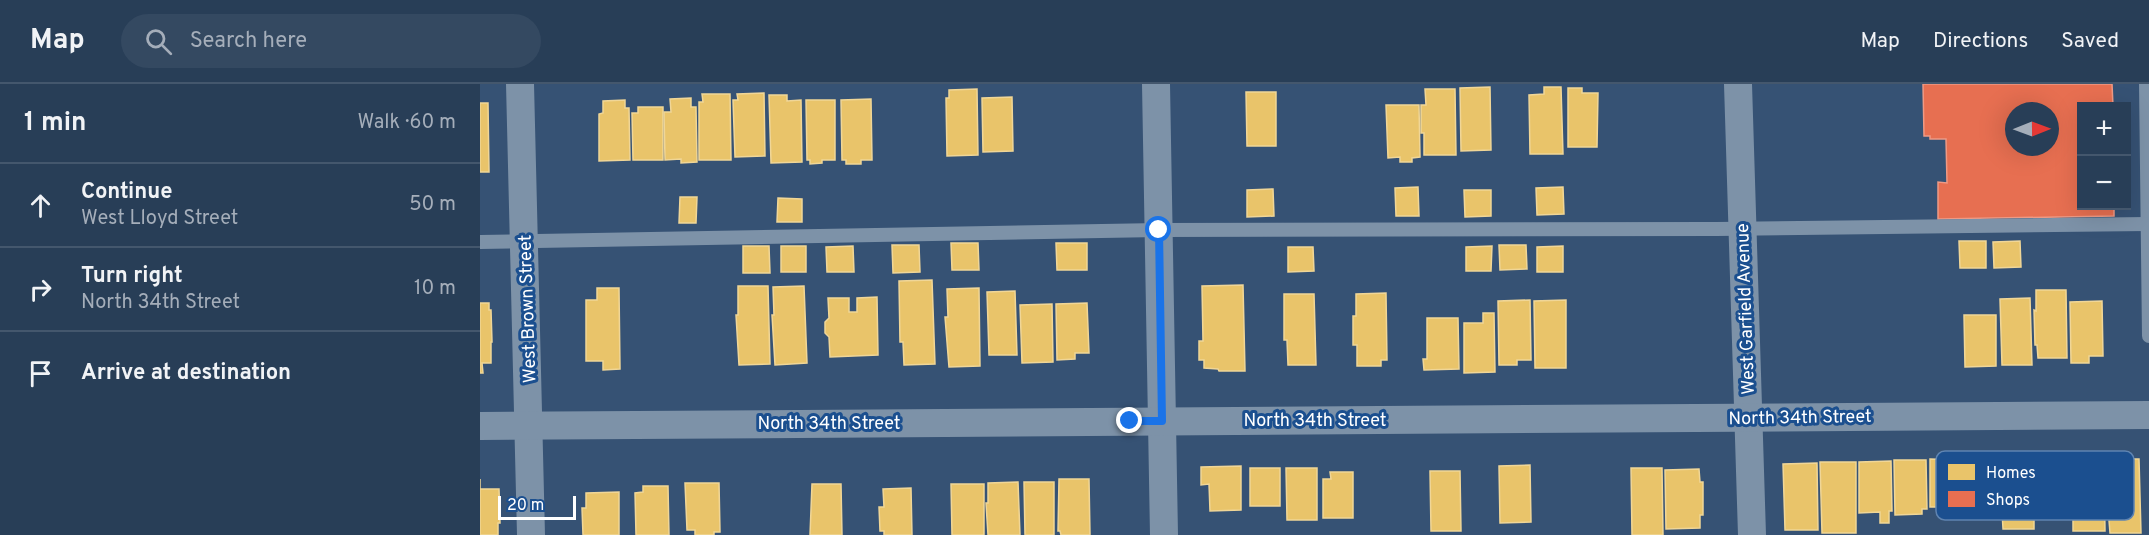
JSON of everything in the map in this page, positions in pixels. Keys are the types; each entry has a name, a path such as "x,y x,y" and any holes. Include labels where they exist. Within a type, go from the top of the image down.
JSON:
{"street":[{"name":"West Brown Street","path":"520,84 531,535"},
{"path":"1156,84 1164,535"},
{"name":"West Garfield Avenue","path":"1738,84 1752,535"},
{"name":"North 34th Street","path":"480,426 2149,415"}],"lane":[{"path":"2146,84 2149,336"},
{"path":"480,242 1159,230 1743,229 2148,225"}],"building: Homes":[{"path":"1490,87 1491,150 1461,151 1460,88"},
{"path":"1544,87 1561,87 1563,154 1530,154 1529,95 1544,94"},
{"path":"1568,88 1582,88 1582,93 1598,93 1597,147 1568,147"},
{"path":"977,89 978,155 947,156 946,98 949,98 949,90"},
{"path":"1425,89 1455,89 1456,155 1424,155 1421,105 1426,105"},
{"path":"1246,92 1276,92 1276,146 1247,146"},
{"path":"764,93 765,156 735,157 733,100 738,100 737,94"},
{"path":"702,94 730,94 731,160 699,160 699,102 703,102"},
{"path":"769,95 787,95 787,101 801,100 802,162 771,163"},
{"path":"1012,97 1013,151 983,152 982,98"},
{"path":"691,98 691,107 696,107 697,162 681,163 681,159 665,160 664,112 671,112 670,99"},
{"path":"871,99 872,160 861,160 861,164 846,164 846,160 842,160 841,100"},
{"path":"625,100 625,108 629,108 630,160 599,161 599,114 603,113 603,101"},
{"path":"806,100 835,100 835,160 822,160 822,163 810,164 810,160 807,160"},
{"path":"480,103 488,103 489,172 480,172"},
{"path":"1386,105 1419,105 1420,157 1412,158 1412,162 1400,162 1400,157 1388,158"},
{"path":"638,107 663,107 663,160 633,160 632,113 638,113"},
{"path":"1418,187 1419,216 1396,216 1395,188"},
{"path":"1563,187 1564,214 1537,215 1536,188"},
{"path":"1273,189 1274,216 1247,217 1247,190"},
{"path":"1464,190 1491,190 1491,216 1465,217"},
{"path":"680,197 697,197 696,223 679,223"},
{"path":"778,198 802,199 802,222 777,222"},
{"path":"1959,241 1986,241 1986,268 1960,268"},
{"path":"2020,241 2021,267 1994,268 1993,242"},
{"path":"951,243 978,243 979,270 952,270"},
{"path":"1056,243 1087,243 1087,270 1057,270"},
{"path":"892,245 919,245 920,272 893,273"},
{"path":"1499,245 1526,245 1527,269 1500,270"},
{"path":"743,246 769,246 770,273 743,273"},
{"path":"781,246 806,246 806,272 781,272"},
{"path":"853,246 854,272 827,272 826,247"},
{"path":"1492,246 1491,271 1466,271 1466,247"},
{"path":"1563,246 1563,272 1537,272 1537,247"},
{"path":"1288,247 1313,247 1314,271 1288,272"},
{"path":"932,280 935,364 904,365 903,342 900,342 899,281"},
{"path":"1243,285 1245,371 1219,371 1204,368 1204,360 1199,360 1199,341 1203,341 1202,286"},
{"path":"738,286 768,286 770,364 739,365 736,315 738,315"},
{"path":"804,286 807,363 775,365 773,287"},
{"path":"597,288 619,288 620,369 603,370 603,361 586,361 586,300 597,300"},
{"path":"979,288 980,366 949,367 945,317 948,317 947,289"},
{"path":"2036,290 2066,290 2067,358 2038,358 2037,345 2035,345"},
{"path":"1015,291 1017,355 989,355 987,292"},
{"path":"1386,293 1387,360 1381,360 1381,366 1357,366 1357,345 1353,345 1356,294"},
{"path":"1284,294 1314,294 1316,365 1288,365 1287,340 1284,340"},
{"path":"877,297 878,355 830,357 829,337 825,333 825,322 829,318 828,298 849,298 849,312 857,312 857,298"},
{"path":"2030,298 2032,365 2002,365 2000,299"},
{"path":"1530,300 1531,360 1517,360 1517,365 1499,365 1498,301"},
{"path":"1566,300 1566,368 1535,368 1534,301"},
{"path":"2102,301 2103,356 2089,356 2089,363 2071,363 2070,302"},
{"path":"480,303 489,303 489,310 491,310 491,363 482,363 483,373 480,373"},
{"path":"1087,303 1089,353 1075,353 1075,359 1057,360 1056,304"},
{"path":"1052,304 1053,362 1022,363 1020,305"},
{"path":"1483,313 1494,313 1495,372 1464,373 1464,323 1483,323"},
{"path":"1964,315 1996,315 1996,366 1965,367"},
{"path":"1427,318 1458,318 1459,369 1424,370 1423,359 1427,359"},
{"path":"1930,459 1936,459 1936,507 1930,507"},
{"path":"2134,459 2139,459 2141,533 2110,533 2109,520 2134,520"},
{"path":"1894,460 1926,460 1927,509 1922,509 1922,514 1895,515"},
{"path":"1891,461 1892,511 1889,511 1889,523 1880,523 1880,512 1859,513 1859,462"},
{"path":"1820,462 1856,462 1856,533 1822,533"},
{"path":"1817,463 1818,530 1785,530 1783,464"},
{"path":"1530,465 1531,522 1500,523 1499,466"},
{"path":"1241,466 1241,510 1210,511 1209,484 1201,485 1201,467"},
{"path":"1250,468 1280,468 1280,506 1250,506"},
{"path":"1286,468 1317,468 1317,520 1287,520"},
{"path":"1631,468 1662,468 1663,535 1632,535"},
{"path":"1699,469 1700,482 1703,482 1703,515 1700,515 1700,528 1666,529 1665,470"},
{"path":"1430,471 1460,471 1461,531 1431,531"},
{"path":"1330,472 1353,472 1353,518 1323,518 1323,479 1331,479"},
{"path":"1059,479 1089,479 1090,535 1061,535 1058,531"},
{"path":"1018,482 1020,535 988,535 986,503 988,503 988,483"},
{"path":"1024,482 1054,482 1054,535 1025,535"},
{"path":"685,483 719,483 720,532 714,532 714,535 695,535 695,530 687,530"},
{"path":"812,484 841,484 842,535 810,535"},
{"path":"951,484 984,484 984,535 952,535"},
{"path":"643,486 668,486 669,535 636,535 635,493 643,492"},
{"path":"911,488 912,535 884,535 884,531 880,531 879,507 884,507 883,489"},
{"path":"480,489 499,489 498,535 480,535"},
{"path":"619,492 619,535 583,535 582,508 586,508 586,493"},
{"path":"2003,520 2034,520 2034,529 2003,529"},
{"path":"2073,520 2105,520 2105,531 2073,531"}],"building: Shops":[{"path":"1923,84 2112,84 2113,102 2077,102 2077,210 2114,210 2114,216 1938,219 1938,182 1947,183 1946,139 1930,139 1930,136 1924,136"}],"route":[{"path":"1130,421 1162,421 1159,230"}]}
